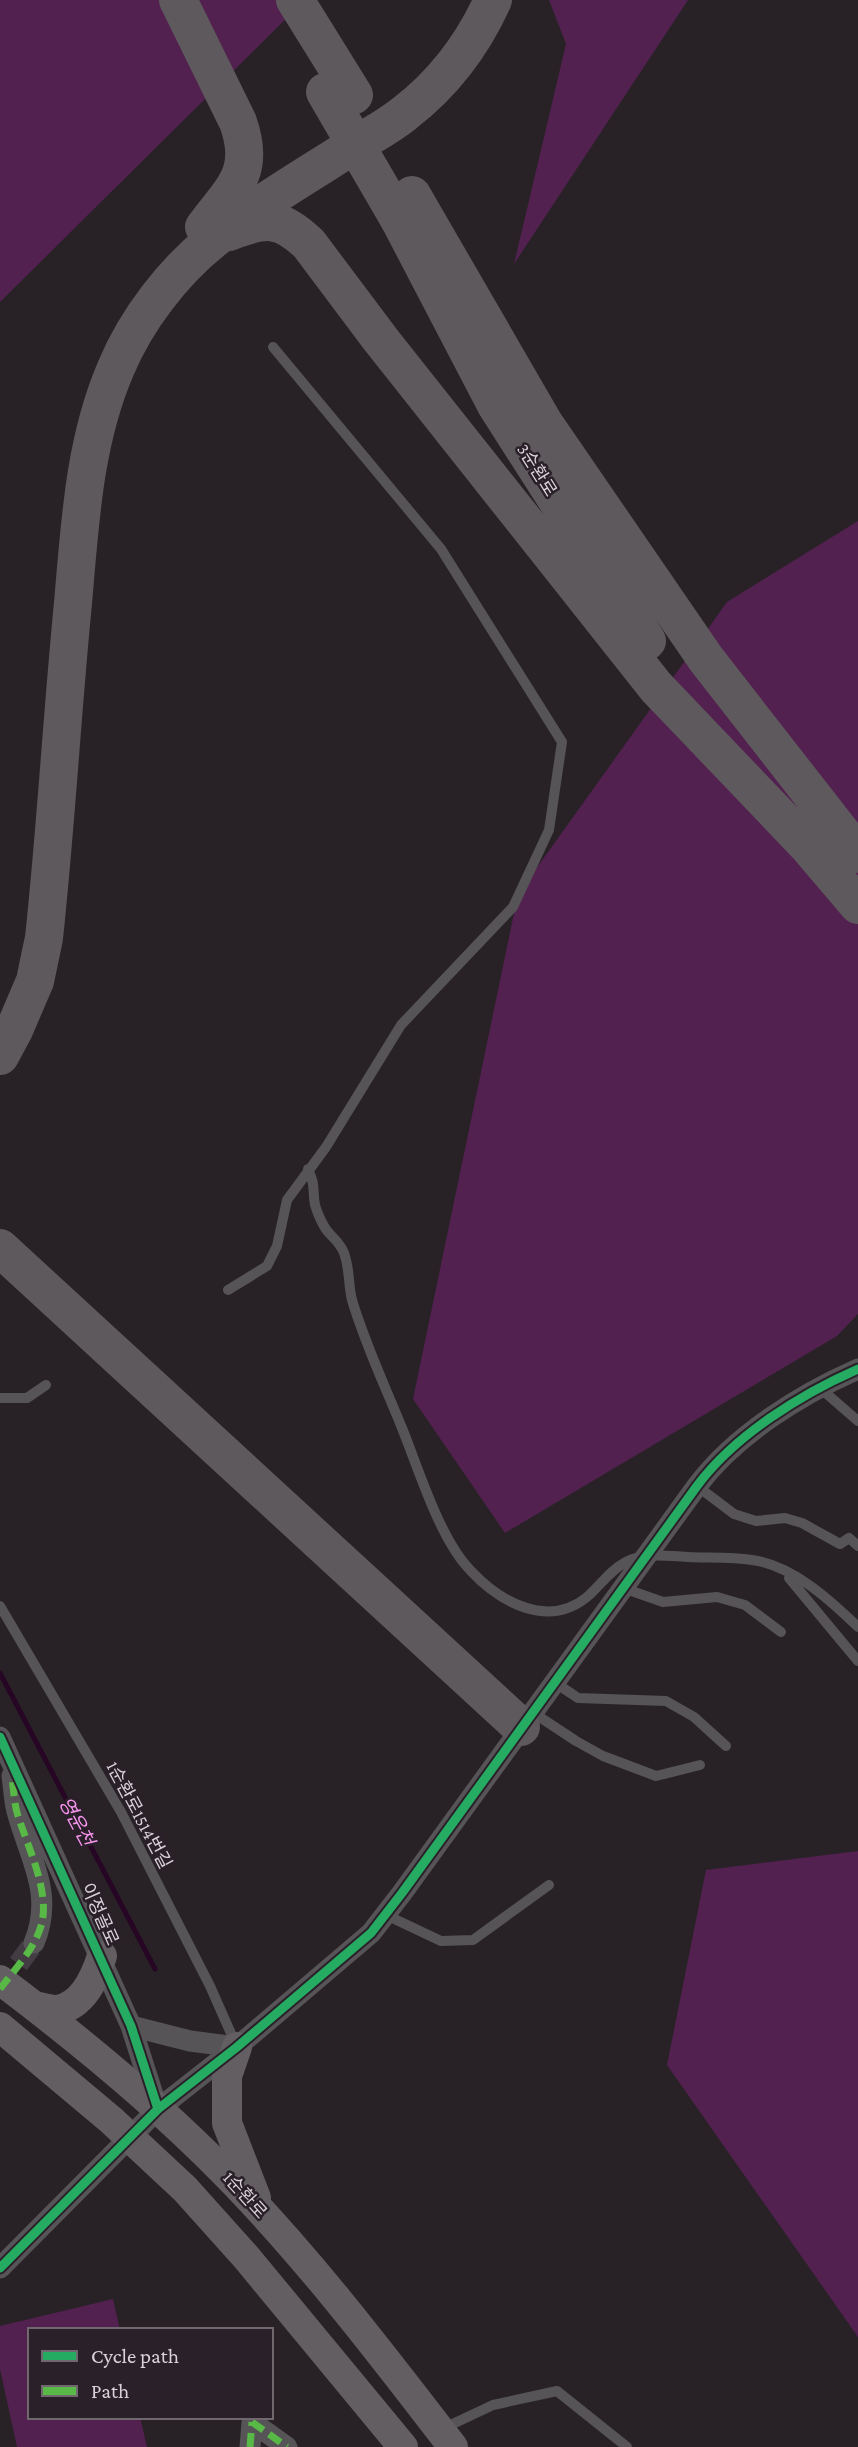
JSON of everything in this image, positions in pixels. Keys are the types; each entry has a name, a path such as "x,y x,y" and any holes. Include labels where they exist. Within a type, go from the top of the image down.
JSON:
{"highway":[{"path":"178,0 244,141 246,156 242,173 211,232"},
{"name":"3순환로","path":"267,0 339,94"},
{"name":"3순환로","path":"295,0 339,94 406,208 544,422 706,659 858,854"},
{"path":"324,0 339,94"},
{"path":"0,1056 35,981 44,938 82,496 97,420 116,366 139,324 236,201 408,91 444,56 477,0"},
{"path":"0,1013 27,936 34,887 63,505 76,428 93,375 117,332 152,282 186,243 251,210 403,115 431,91 457,61 479,32 493,0"},
{"name":"3순환로","path":"406,208 496,405 650,646 695,709 858,905"},
{"path":"211,232 255,222 275,221 295,230 309,244 406,372 648,676 806,844"},
{"path":"0,1248 523,1725"},
{"path":"0,1269 523,1725"}],"street":[{"path":"0,2269 158,2109 237,2047 371,1933 697,1486 717,1463 760,1426 820,1388 858,1369"},
{"path":"5,1746 17,1813 43,1900 42,1925 34,1943"},
{"name":"이정골로","path":"5,1746 102,1956 131,2026 158,2109"},
{"path":"35,2006 56,2010 70,2004 85,1992 102,1956"},
{"name":"1순환로","path":"0,1980 158,2109 222,2170 316,2276 446,2439"},
{"path":"131,2026 190,2042 237,2047"},
{"path":"0,2027 111,2120 185,2189 246,2257 403,2447"},
{"path":"237,2047 227,2076 227,2123 265,2217"},
{"path":"250,2447 252,2422 287,2447"}],"lane":[{"path":"228,1290 267,1266 277,1247 287,1200 326,1147 401,1025 513,907 549,830 562,741 441,549 273,347"},
{"path":"308,1169 315,1185 315,1205 328,1232 340,1242 349,1268 352,1297 372,1356 435,1513 470,1570 513,1604 537,1612 556,1613 576,1605 626,1562 647,1555 754,1560 783,1570 820,1592 858,1627"},
{"path":"0,1398 27,1398 46,1385"},
{"path":"820,1388 858,1421"},
{"path":"697,1486 734,1514 756,1521 785,1518 802,1523 840,1544 849,1538 858,1546"},
{"path":"783,1570 858,1661"},
{"path":"623,1588 663,1602 717,1597 745,1605 781,1632"},
{"name":"1순환로1514번길","path":"0,1606 121,1812 210,1986 237,2047"},
{"path":"554,1682 578,1698 666,1701 694,1717 726,1746"},
{"path":"523,1725 656,1776 700,1765"},
{"path":"386,1915 441,1941 473,1940 549,1885"},
{"path":"446,2439 493,2405 557,2391 627,2447"}],"shaded area":[{"path":"0,0 305,0 0,302"},
{"path":"549,0 688,0 514,264 566,44"},
{"path":"858,521 858,1314 837,1336 505,1533 413,1399 518,894 727,602"},
{"path":"858,1851 858,2337 667,2065 706,1870"},
{"path":"113,2299 120,2328 28,2328 28,2419 140,2419 147,2447 17,2447 0,2369 0,2326"}],"waterway":[{"name":"영운천","path":"0,1673 155,1969"}],"tunnel":[{"path":"0,1989 34,1943"}],"marked path":[{"path":"0,1989 34,1943 43,1913 41,1885 17,1811 12,1779"},
{"path":"252,2422 287,2447"},
{"path":"250,2447 252,2422"}],"cycle path":[{"path":"0,2268 158,2109 237,2047 371,1933 712,1467 770,1418 814,1391 858,1369"},
{"path":"0,1737 131,2026 158,2109"}]}
